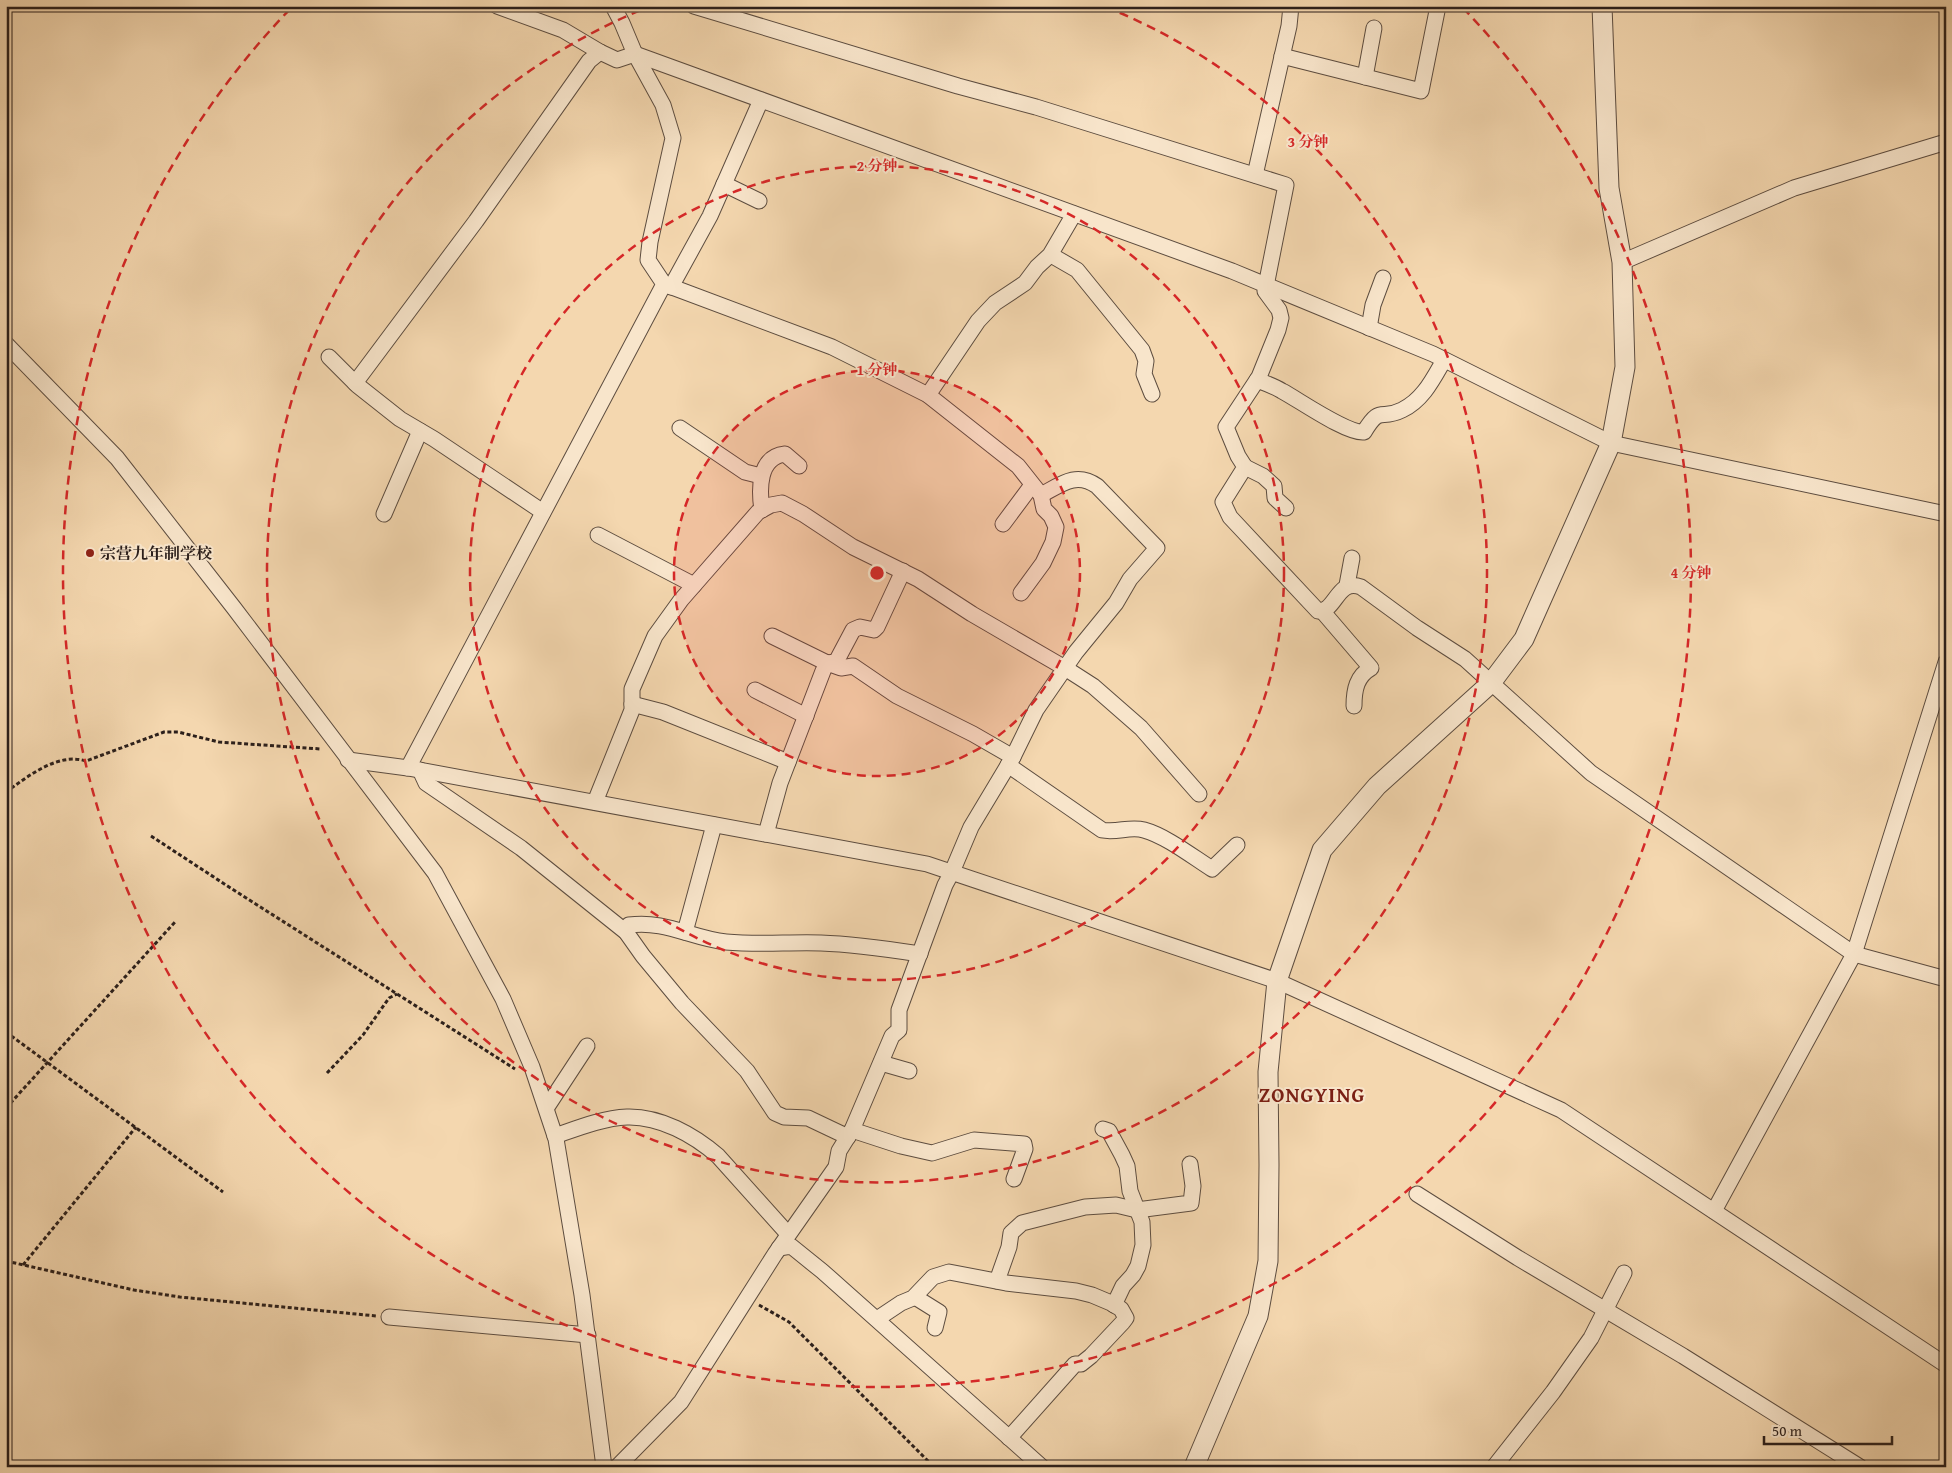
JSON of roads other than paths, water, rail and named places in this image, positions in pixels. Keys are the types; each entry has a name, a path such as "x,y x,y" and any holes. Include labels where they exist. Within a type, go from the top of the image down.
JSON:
{"street":[{"path":"497,6 563,30 617,60 635,54 1267,286 1444,360 1611,443 1946,514"},
{"path":"613,6 635,54 663,105 673,138 650,242 648,260 668,285 832,347 928,396 1018,466 1036,490 1044,509 1051,516 1056,526 1053,542 1043,563 1022,593"},
{"path":"694,6 958,86 1036,107 1286,185 1265,291 1279,310 1281,318 1278,330 1257,380 1226,427 1238,456 1245,467 1263,476 1274,486 1275,498 1286,508"},
{"path":"1255,175 1282,56 1291,6"},
{"path":"1282,56 1421,90 1438,6"},
{"path":"1194,1467 1258,1316 1268,1261 1268,1072 1277,982 1322,850 1377,786 1491,683 1524,638 1611,443 1624,367 1622,262 1609,188 1602,6"},
{"path":"1365,77 1374,28"},
{"path":"356,383 476,221 588,61 600,52"},
{"path":"414,769 543,512 668,285 710,216 761,100"},
{"path":"1622,262 1794,188 1946,142"},
{"path":"724,184 759,201"},
{"path":"928,396 978,321 995,303 1025,283 1051,255 1074,214"},
{"path":"1051,255 1077,270 1142,350 1146,361 1144,374 1152,394"},
{"path":"1369,328 1383,278"},
{"path":"6,344 117,458 234,608 435,873 503,999 547,1107 555,1136 588,1336 604,1467"},
{"path":"329,357 356,383 400,419 543,512"},
{"path":"1257,380 1280,389 1333,421 1359,432 1364,432 1373,418 1380,414 1401,411 1414,402 1425,391 1444,360"},
{"path":"680,428 745,472 761,476"},
{"path":"384,514 420,431"},
{"path":"762,510 759,491 762,472 768,464 779,455 785,454 799,466"},
{"path":"1245,467 1224,502 1226,510 1318,611 1323,612 1372,668 1364,672 1359,679 1354,696 1354,706"},
{"path":"617,1467 680,1402 788,1234 836,1166 839,1152 850,1134 892,1036 899,1030 899,1010 945,885 971,827 1010,761 1036,710 1065,668 1116,603 1130,579 1157,548 1091,481 1077,478 1036,490 1003,524"},
{"path":"595,802 632,710 632,689 655,636 694,585 758,512 771,505 782,503 803,514 853,547 903,572 1093,686 1141,728 1199,794"},
{"path":"598,535 694,585"},
{"path":"1323,612 1347,585 1352,558"},
{"path":"827,663 836,662 853,630 860,627 874,630 877,627 903,572"},
{"path":"1347,585 1354,584 1361,587 1417,628 1465,659 1591,773 1854,954 1946,979"},
{"path":"772,636 827,663 841,668 852,666 897,696 973,734 1102,830 1112,832 1132,828 1146,830 1187,852 1212,869 1237,845"},
{"path":"1714,1211 1854,954 1946,662"},
{"path":"766,834 780,783 827,663"},
{"path":"756,690 806,716"},
{"path":"632,704 663,712 788,762"},
{"path":"345,755 927,864 1277,982 1561,1110 1946,1365"},
{"path":"414,769 426,783 521,848 626,932 643,956 682,1003 747,1071 775,1113 784,1117 808,1118 850,1134 932,1153 974,1140 1024,1144 1014,1179"},
{"path":"685,932 714,825"},
{"path":"626,932 629,925 652,924 723,942 758,944 822,943 885,948 920,954"},
{"path":"547,1107 587,1046"},
{"path":"880,1063 909,1071"},
{"path":"555,1136 596,1122 627,1117 666,1123 706,1146 718,1156 788,1234"},
{"path":"1103,1129 1109,1131 1116,1141 1128,1166 1130,1191 1142,1222 1142,1251 1136,1271 1123,1286 1114,1306"},
{"path":"998,1281 1012,1233 1016,1226 1085,1207 1116,1205 1136,1210 1191,1203 1193,1186 1190,1164"},
{"path":"1417,1194 1860,1467"},
{"path":"779,1248 790,1246 822,1271 1042,1467"},
{"path":"877,1319 901,1303 915,1297 933,1277 949,1272 998,1281 1076,1291 1092,1295 1121,1309 1126,1318 1123,1322 1091,1356 1081,1364 1075,1364 1009,1438"},
{"path":"1494,1467 1553,1392 1591,1338 1624,1273"},
{"path":"915,1297 939,1312 935,1328"},
{"path":"389,1317 588,1336"}],"place":[{"name":"宗营九年制学校","path":"90,553"}],"district":[{"name":"ZONGYING","path":"1312,1094"}]}
